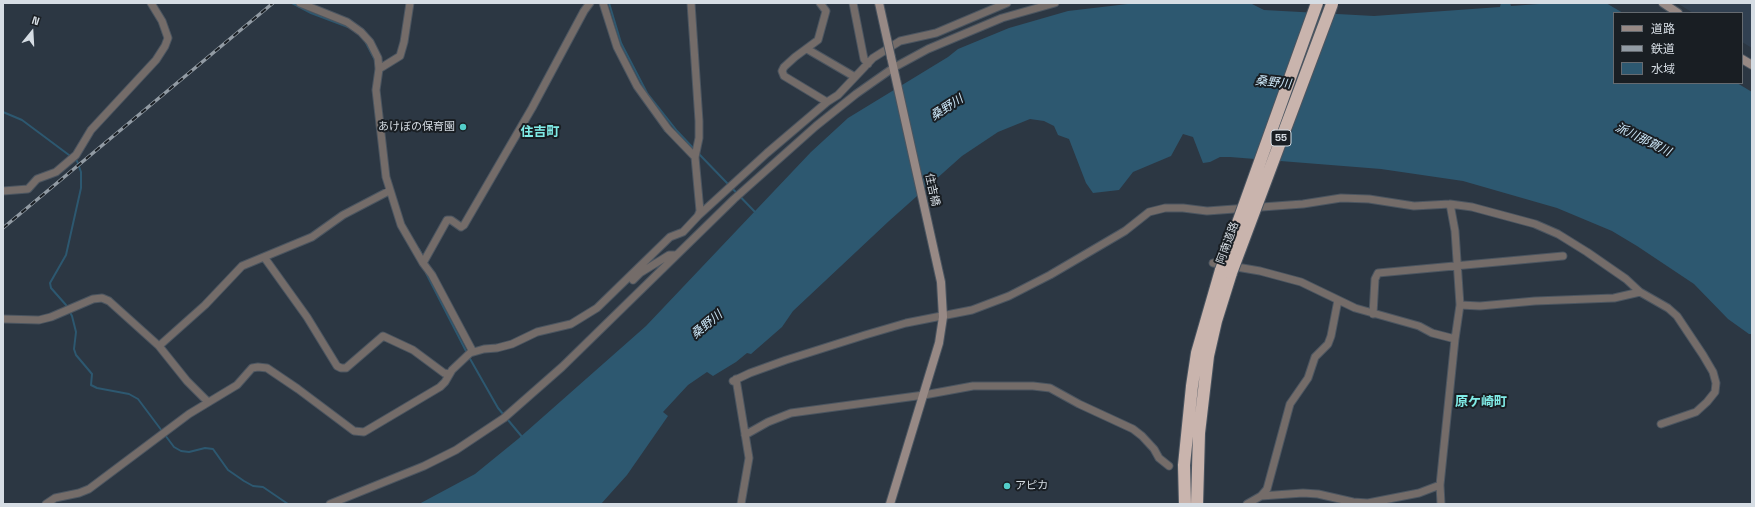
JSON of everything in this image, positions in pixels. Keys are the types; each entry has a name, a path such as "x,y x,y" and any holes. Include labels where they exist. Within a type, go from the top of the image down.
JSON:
{"highway":[{"name":"阿南道路","path":"1185,504 1184,465 1192,386 1198,353 1221,269 1317,3"},
{"name":"阿南道路","path":"1197,504 1199,433 1208,356 1216,321 1221,269 1332,4"}],"street":[{"path":"3,191 28,189 37,179 56,172 76,155 91,130 156,60 168,38 162,21 151,3"},
{"path":"300,3 347,22 361,32 370,42 378,58 379,69 376,90 377,106 389,191 401,226 423,264 432,275 470,354"},
{"path":"379,69 400,56 404,42 410,3"},
{"path":"423,264 447,220 451,220 461,227 464,225 528,114 584,11 590,3"},
{"path":"603,3 617,47 637,86 668,129 696,153"},
{"path":"691,3 699,121 696,153 700,202 698,216"},
{"path":"820,3 826,11 818,40 784,67 782,71 784,76 827,102"},
{"path":"853,3 864,59 868,64"},
{"name":"住吉橋","path":"879,3 936,257 941,282 943,314 939,343 890,504"},
{"path":"46,504 55,498 79,493 89,489 164,433 208,402 237,384 252,368 267,368 354,431 364,432 440,387 445,382 449,374 470,354 484,349 502,347 512,344 536,332 571,324 597,308 670,237 683,232 736,180 827,102 838,95 873,58 900,41 936,33 1007,3"},
{"path":"330,504 424,466 456,450 484,433 524,402 626,306 676,254 734,199 816,126 856,94 928,50 1002,18 1055,3"},
{"path":"1663,3 1676,12"},
{"path":"807,49 855,77"},
{"path":"1743,60 1752,65"},
{"path":"159,346 206,305 242,266 312,237 343,215 389,191"},
{"path":"741,504 749,458 734,380 786,360 864,334 943,314 972,310 1009,296 1050,275 1112,238 1149,212 1165,208 1183,208 1207,211 1303,204 1341,198 1369,199 1414,206 1450,204 1472,207 1509,216 1535,224 1558,234 1626,279 1640,292 1668,308 1677,316 1713,372 1716,383 1715,392 1708,402 1696,412 1661,424"},
{"path":"1441,504 1440,484 1460,305 1455,231 1450,204"},
{"path":"620,286 628,284 640,273 669,255 676,254"},
{"path":"1372,314 1375,278 1378,273 1563,256"},
{"path":"264,257 307,317 337,366 346,368 383,336 413,350 444,373 449,374"},
{"path":"1221,269 1260,271 1302,282 1338,300 1372,314 1396,319 1419,326 1432,333 1455,339"},
{"path":"1460,305 1480,306 1558,300 1614,298 1640,292"},
{"path":"3,319 39,320 51,317 93,299 102,298 109,301 159,346 187,381 208,402"},
{"path":"1262,496 1267,489 1290,404 1308,378 1315,357 1328,344 1338,300"},
{"path":"745,435 768,422 791,413 924,395 973,386 1033,386 1050,388 1079,404 1133,429 1154,449 1159,458 1169,466"},
{"path":"1247,504 1262,496 1303,493 1318,494 1353,502 1368,503 1419,493 1440,484"}],"shaded area":[{"path":"1677,3 1752,3 1752,48 1743,43 1743,12 1691,12"}],"water":[{"path":"1136,3 1250,3 1264,10 1374,16 1500,7 1501,3 1510,3 1511,6 1553,3 1606,3 1621,12 1613,12 1613,84 1739,84 1752,92 1752,334 1749,334 1728,319 1694,284 1637,246 1612,231 1557,208 1463,181 1381,169 1230,157 1220,157 1210,162 1203,163 1193,137 1183,134 1171,156 1133,172 1119,190 1093,193 1086,183 1069,139 1058,135 1054,126 1044,121 1030,119 998,132 962,156 889,221 793,311 782,327 751,354 747,353 736,362 713,376 707,372 688,385 663,412 668,416 627,475 601,504 419,504 475,474 518,439 646,326 811,152 848,118 948,57 958,49 1009,28 1068,11"}],"waterway":[{"path":"292,3 311,13 348,27"},
{"path":"609,3 621,43 647,93 677,131 695,150"},
{"path":"366,43 376,62"},
{"path":"3,112 22,120 77,161 81,172 81,188 66,255 50,283 51,288 66,305 72,316 76,332 74,349 76,355 92,374 91,385 97,388 129,394 138,399 162,431"},
{"path":"698,153 756,213"},
{"path":"419,249 423,257"},
{"path":"426,273 467,353"},
{"path":"469,357 498,408 523,438"},
{"path":"165,435 174,447 181,451 189,452 205,448 213,449 228,470 253,486 263,487 288,504"}],"railway":[{"path":"3,228 273,3"}],"place":[{"name":"あけぼの保育園","path":"463,127"},
{"name":"アピカ","path":"1007,486"}],"district":[{"name":"住吉町","path":"540,132"},
{"name":"原ケ崎町","path":"1481,402"}],"water label":[{"name":"桑野川","path":"1273,83"},
{"name":"桑野川","path":"947,108"},
{"name":"派川那賀川","path":"1643,140"},
{"name":"桑野川","path":"707,325"}]}
